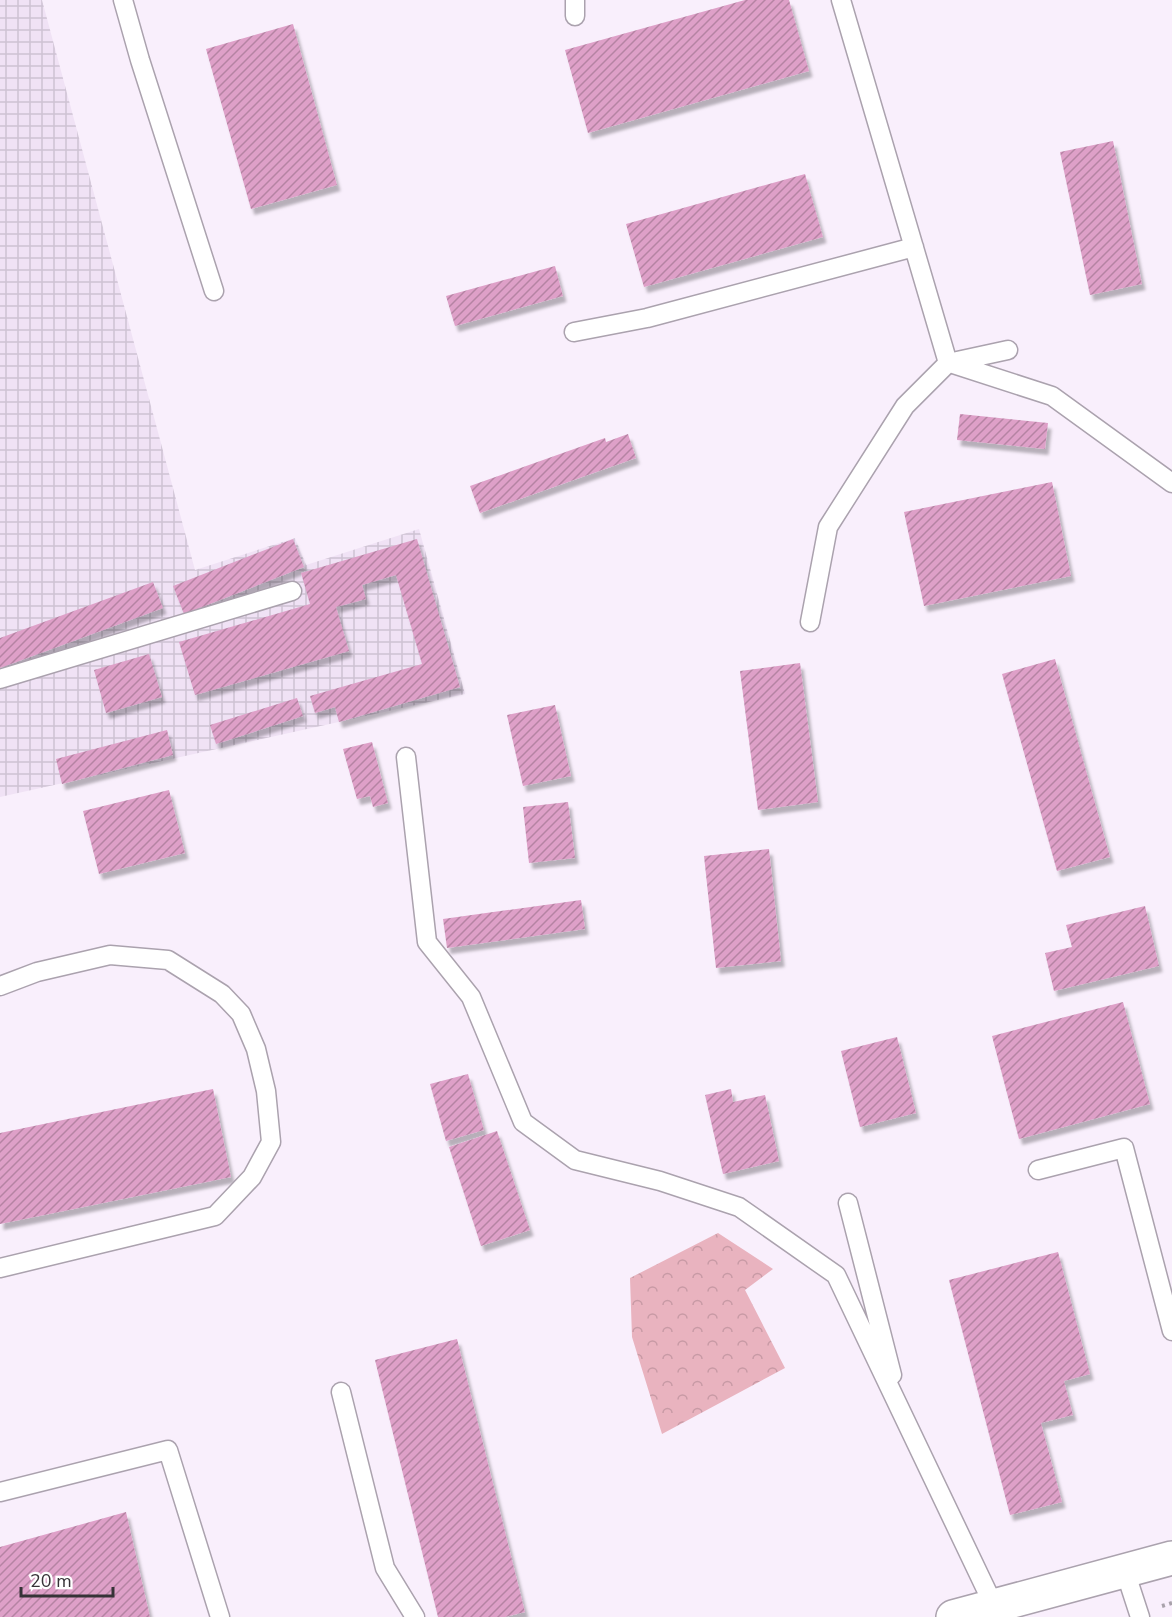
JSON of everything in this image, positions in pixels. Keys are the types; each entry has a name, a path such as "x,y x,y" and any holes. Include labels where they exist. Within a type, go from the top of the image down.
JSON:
{"street":[{"path":"953,1617 1172,1558"}],"lane":[{"path":"123,0 214,291"},
{"path":"841,0 948,363"},
{"path":"574,332 647,318 914,247"},
{"path":"810,622 828,528 905,406 948,363 1008,350"},
{"path":"948,363 1052,396 1172,483"},
{"path":"0,679 292,591"},
{"path":"406,757 427,942 471,997 523,1122 575,1160 660,1181 739,1207 836,1275 993,1606"},
{"path":"0,986 37,972 110,955 168,960 222,994 241,1014 256,1049 266,1091 271,1142 252,1177 215,1216 0,1268"},
{"path":"1038,1170 1124,1148 1172,1331"},
{"path":"848,1203 903,1417"},
{"path":"341,1392 385,1568 415,1617"},
{"path":"0,1492 168,1450 220,1617"},
{"path":"1125,1571 1140,1617"}],"shaded area":[{"path":"0,0 42,0 195,570 295,538 306,565 419,529 465,694 0,797"}],"green space":[{"path":"718,1233 773,1269 745,1290 785,1368 662,1434 632,1337 630,1278"}],"building":[{"path":"745,0 789,0 809,71 588,133 565,50"},
{"path":"293,24 337,185 251,209 206,49"},
{"path":"1113,141 1142,284 1090,295 1060,152"},
{"path":"805,174 823,237 644,287 626,224"},
{"path":"555,266 563,296 455,326 446,296"},
{"path":"960,414 1048,423 1045,449 957,440"},
{"path":"628,434 636,458 480,513 470,486 605,438 606,442"},
{"path":"1052,482 1071,576 924,606 904,512"},
{"path":"293,539 304,567 184,614 173,586"},
{"path":"417,539 460,687 339,722 335,707 315,713 310,696 422,664 396,575 362,585 366,599 336,607 349,651 195,695 179,642 310,604 301,573"},
{"path":"153,582 163,608 0,668 0,638"},
{"path":"149,654 162,697 106,713 94,670"},
{"path":"1055,659 1110,857 1057,871 1002,674"},
{"path":"800,663 818,802 758,810 740,671"},
{"path":"297,698 303,716 216,744 210,725"},
{"path":"555,705 571,776 523,786 507,715"},
{"path":"167,730 173,755 62,784 56,759"},
{"path":"372,742 388,803 373,807 370,796 357,799 343,749"},
{"path":"169,790 185,853 99,874 83,811"},
{"path":"568,802 575,858 529,863 523,807"},
{"path":"769,849 781,961 716,968 704,856"},
{"path":"581,900 585,929 447,948 443,919"},
{"path":"1145,906 1159,966 1054,991 1045,953 1072,947 1066,925"},
{"path":"1123,1002 1150,1104 1019,1139 992,1036"},
{"path":"897,1037 916,1113 860,1127 841,1051"},
{"path":"468,1074 484,1130 446,1141 430,1084"},
{"path":"213,1089 231,1177 0,1224 0,1133"},
{"path":"731,1089 733,1102 765,1095 779,1161 723,1174 705,1095"},
{"path":"497,1131 530,1230 481,1246 449,1147"},
{"path":"1058,1252 1090,1374 1064,1381 1073,1415 1041,1423 1062,1502 1010,1515 949,1280"},
{"path":"457,1339 525,1612 505,1617 438,1617 375,1360"},
{"path":"126,1512 150,1617 0,1617 0,1547"}]}
